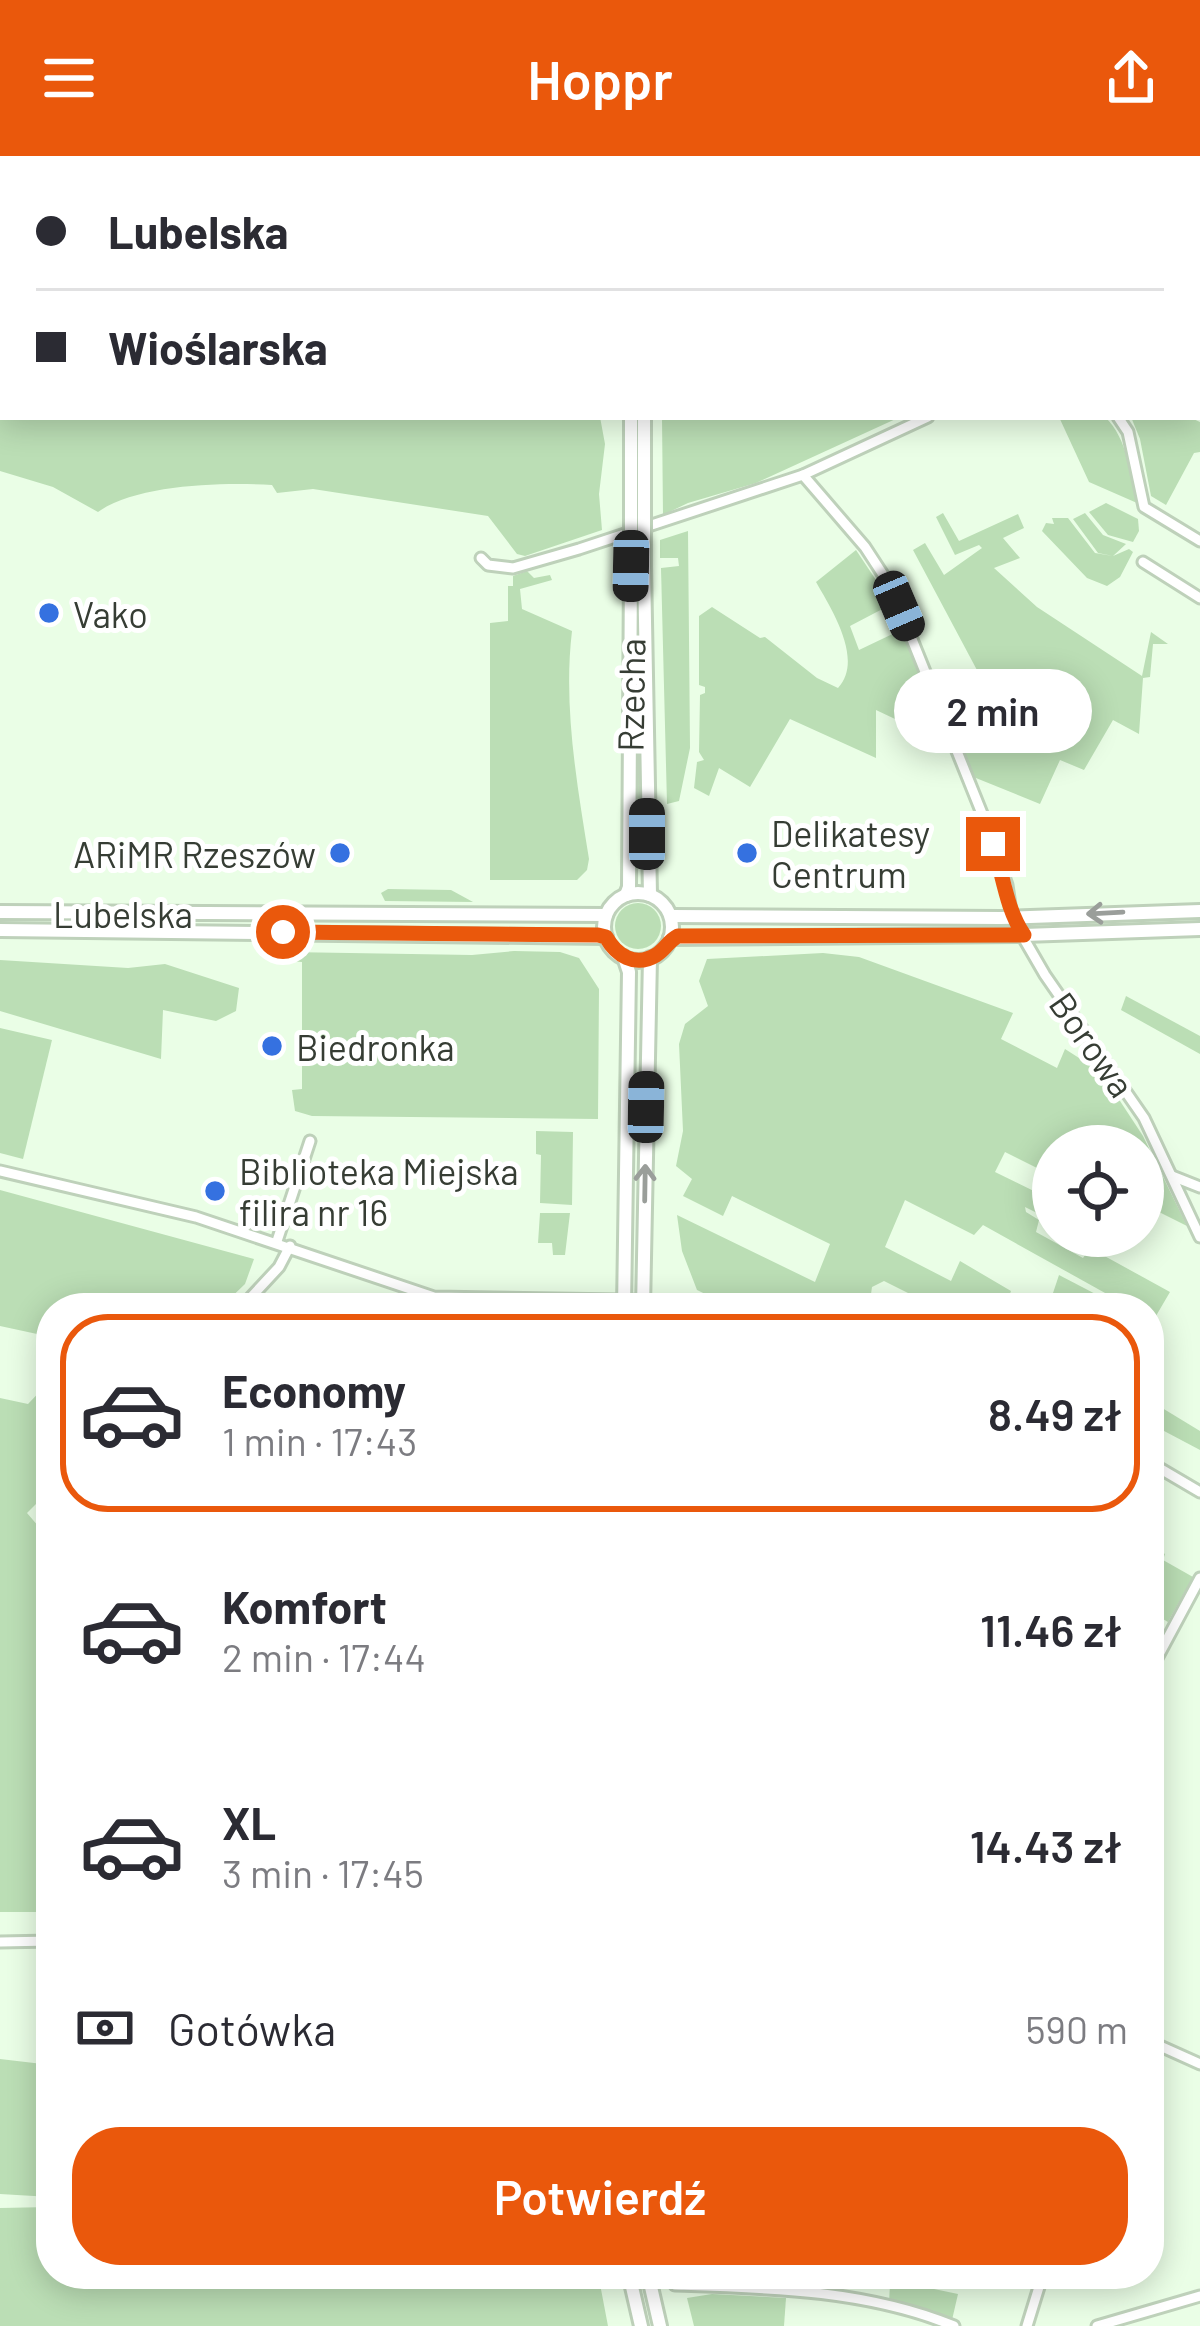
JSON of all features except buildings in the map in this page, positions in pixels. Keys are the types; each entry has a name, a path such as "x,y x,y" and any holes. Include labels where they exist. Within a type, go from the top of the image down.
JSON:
{"main road":[{"path":"631,420 638,566"},
{"path":"638,566 644,420"},
{"name":"Rzecha","path":"638,566 650,895"},
{"name":"Rzecha","path":"626,895 638,566"},
{"path":"624,957 650,958 670,938 670,916 661,901 650,895 626,895 606,915 606,937 624,957 629,972 624,1293"},
{"path":"670,916 1012,918 1200,911"},
{"name":"Lubelska","path":"0,912 606,915"},
{"path":"670,938 1024,935 1200,928"},
{"name":"Lubelska","path":"0,930 606,937"},
{"path":"643,1293 650,958"},
{"path":"632,2289 641,2326"},
{"path":"651,2289 660,2326"}],"street":[{"path":"481,559 488,565 519,567 803,475 922,420"},
{"path":"1120,420 1128,432 1144,507 1200,541"},
{"path":"803,475 848,525 891,587 983,816 1007,885 1012,918"},
{"path":"1143,562 1200,598"},
{"name":"Borowa","path":"1012,918 1045,975 1144,1118 1200,1237"},
{"path":"277,1241 310,1141"},
{"path":"0,1171 196,1217 418,1293"},
{"path":"1172,1175 1200,1187"},
{"path":"255,1293 279,1267 290,1246"},
{"path":"1164,1471 1200,1492"},
{"path":"1164,1645 1200,1578"},
{"path":"0,1942 36,1941"},
{"path":"1164,2048 1200,2064"},
{"path":"768,2289 896,2306 954,2326"},
{"path":"1028,2326 1039,2289"},
{"path":"1097,2326 1200,2296"}],"green space":[{"path":"0,420 601,420 605,444 599,494 602,530 525,556 517,554 488,516 313,489 277,493 272,485 252,484 158,490 98,512 53,487 0,471"},
{"path":"662,420 893,420 756,483 663,515"},
{"path":"1060,420 1108,420 1123,446 1137,503 1089,482"},
{"path":"1132,420 1200,422 1200,452 1194,453 1166,505 1151,496"},
{"path":"1106,503 1138,519 1133,542 1108,535 1089,512"},
{"path":"943,513 959,541 1018,514 1024,528 1003,538 1020,558 994,568 1037,607 1142,676 1151,632 1168,644 1153,644 1150,677 1143,678 1139,734 1113,720 1084,770 1060,760 1040,804 971,776 957,735 991,732 1007,741 1023,711 986,687 913,550 925,543 944,575 982,548 979,545 955,555 936,517"},
{"path":"1085,513 1103,535 1126,544 1113,556 1098,553 1073,519"},
{"path":"1052,518 1068,518 1095,553 1113,556 1129,549 1133,552 1120,577 1107,586 1087,578 1042,531 1046,523 1054,524"},
{"path":"688,531 690,748 679,801 667,804 661,568 679,566 678,558 660,558 660,540"},
{"path":"856,550 892,604 850,626 859,650 903,629 950,745 876,710 876,758 790,719 750,787 719,768 709,796 694,788 697,762 704,760 699,752 700,695 705,687 699,685 699,616 712,607 838,688 845,677 847,650 816,582"},
{"path":"639,560 642,866 634,866"},
{"path":"527,571 534,578 550,575 552,580 520,589 522,609 572,631 570,716 589,859 587,870 577,880 490,880 490,623 508,621 508,586 513,586 513,576"},
{"path":"388,889 451,890 473,902 385,901 381,893"},
{"path":"638,903 654,910 661,926 654,942 638,949 622,942 615,926 622,910"},
{"path":"288,952 472,955 560,952 579,958 599,989 598,1119 312,1116 295,1111 292,1090 302,1089 302,962 289,961"},
{"path":"823,953 859,957 1013,1013 1001,1039 1057,1068 1065,1049 1101,1072 1136,1125 1032,1125 1032,1166 1005,1152 995,1172 1032,1190 1032,1210 1025,1207 1032,1216 1032,1252 983,1225 974,1235 905,1200 885,1247 951,1281 960,1261 1010,1293 908,1293 884,1281 872,1287 871,1293 703,1293 697,1290 682,1251 677,1215 815,1282 830,1244 732,1196 723,1216 683,1196 692,1179 676,1166 683,1131 679,1044 685,1024 708,1006 699,981 707,959"},
{"path":"0,960 128,968 165,964 239,988 236,1011 216,1021 163,1010 161,1059 0,1011"},
{"path":"1126,996 1200,1036 1200,1054 1121,1010"},
{"path":"0,1028 52,1040 23,1159 0,1153"},
{"path":"536,1131 573,1132 572,1205 540,1203 541,1155 536,1154"},
{"path":"1164,1179 1187,1226 1164,1214"},
{"path":"0,1190 254,1259 245,1284 236,1293 36,1293 36,1334 0,1326"},
{"path":"540,1213 570,1213 565,1255 553,1255 552,1243 538,1243"},
{"path":"1040,1257 1106,1257 1170,1292 1164,1302 1164,1293 1105,1293"},
{"path":"1059,1275 1094,1293 1053,1293"},
{"path":"36,1396 36,1504 27,1513 36,1524 36,1912 0,1912 0,1398 28,1404"},
{"path":"1164,1409 1200,1431 1200,1450 1164,1431"},
{"path":"1164,1561 1193,1577 1168,1622 1164,1620"},
{"path":"0,2059 36,2063 36,2196 0,2194"},
{"path":"36,2207 36,2289 601,2289 608,2326 0,2326 0,2208"},
{"path":"890,2289 958,2294 952,2320 889,2303"},
{"path":"712,2294 786,2298 784,2326 694,2326 687,2298"}],"place":[{"name":"Vako","path":"49,613"},
{"name":"ARiMR Rzeszów","path":"340,853"},
{"name":"Delikatesy Centrum","path":"747,853"},
{"name":"Biedronka","path":"272,1046"},
{"name":"Biblioteka Miejska filira nr 16","path":"215,1191"}],"route":[{"path":"283,932 598,935 630,960 656,956 670,938 678,936 1024,935 1012,918 993,844"}]}
